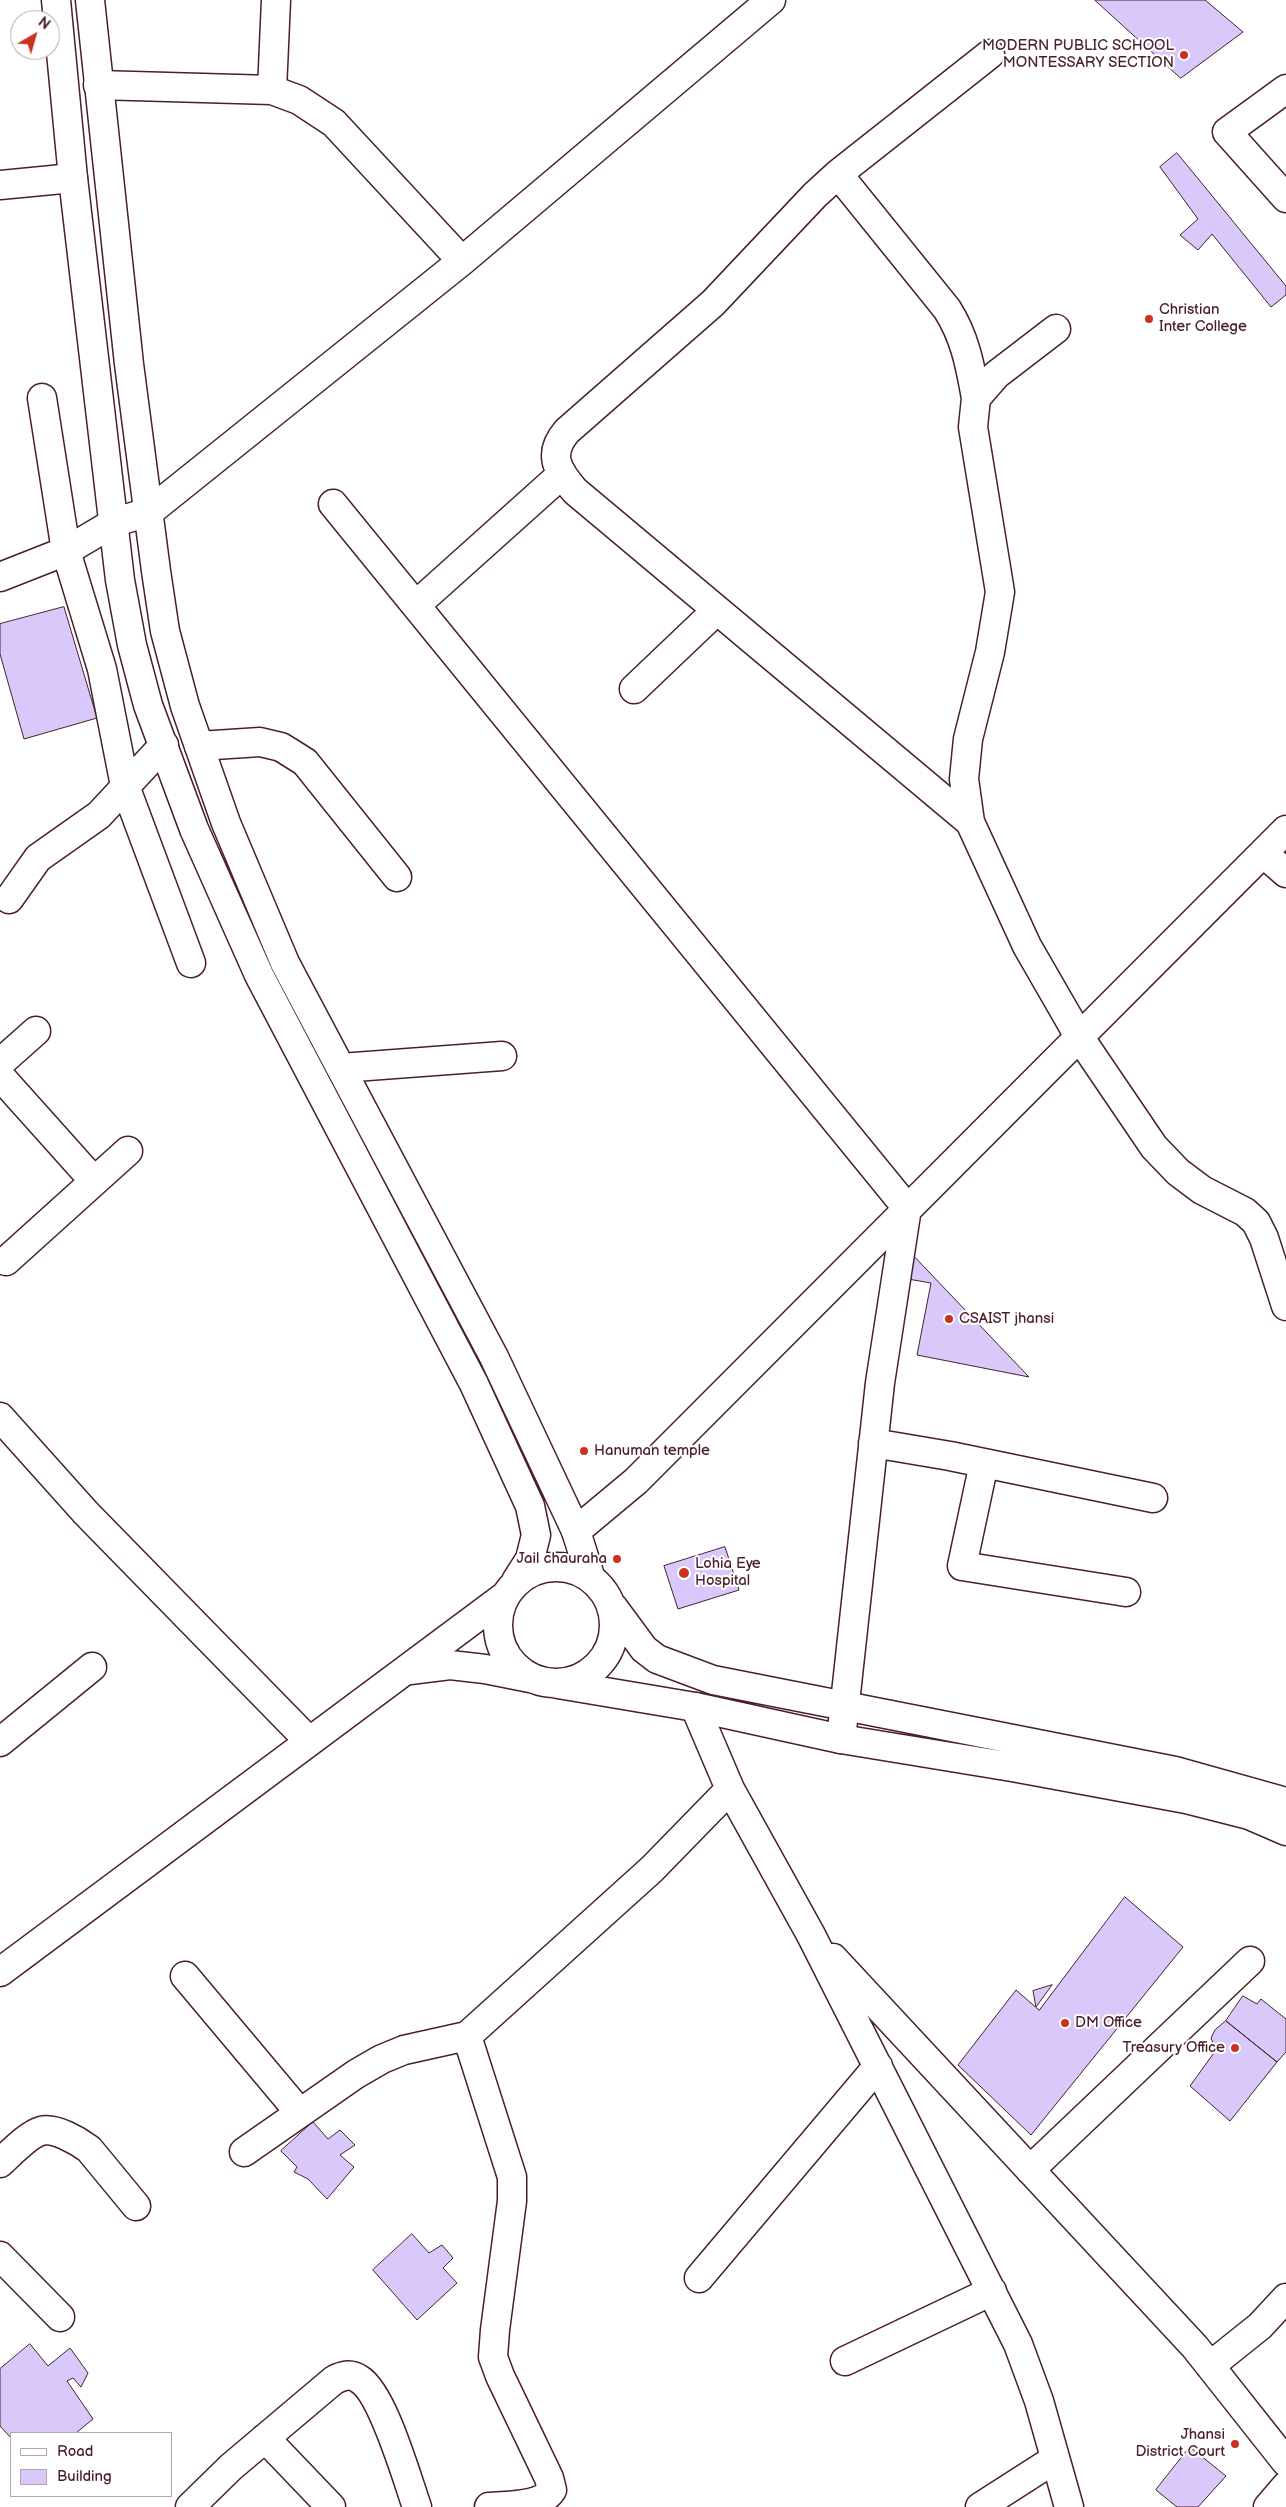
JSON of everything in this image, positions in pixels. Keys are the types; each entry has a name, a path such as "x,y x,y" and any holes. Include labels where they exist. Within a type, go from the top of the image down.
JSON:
{"street":[{"path":"56,0 73,178 115,522 120,580 132,645 148,705 194,829 259,975 474,1384 530,1506 536,1535 530,1559 511,1589 498,1616 499,1636 506,1654 518,1668 543,1681 571,1681 589,1674 602,1661 612,1644 615,1626 613,1607"},
{"path":"90,0 98,85 149,512 165,631 184,706 226,823 285,963 494,1357 576,1531 590,1576 644,1649 657,1659 713,1680 1175,1771 1286,1802"},
{"path":"272,90 276,0"},
{"path":"0,577 66,552 115,522 149,512 462,261 771,0"},
{"path":"970,822 575,490 561,475 555,454 557,442 567,431 713,304 815,195 838,174 990,54"},
{"path":"98,85 272,90 299,100 334,123 462,261"},
{"path":"1286,89 1227,132 1286,198"},
{"path":"838,174 947,309 959,328 967,348 976,398 973,426 1000,592 990,652 968,739 964,779 970,822 1027,946 1080,1038 1154,1147 1178,1172 1202,1190 1245,1212 1256,1222 1264,1238 1284,1297"},
{"path":"0,185 73,178"},
{"path":"976,398 996,375 1056,329"},
{"path":"42,398 66,552 102,669 125,786 191,963"},
{"path":"416,605 561,475"},
{"path":"332,504 907,1208 880,1383 841,1739"},
{"path":"634,689 718,610"},
{"path":"199,746 260,742 281,747 305,762 397,877"},
{"path":"9,899 38,858 99,815 164,745"},
{"path":"576,1531 636,1481 1286,830"},
{"path":"1263,852 1286,873"},
{"path":"0,1063 36,1031"},
{"path":"341,1068 502,1056"},
{"path":"0,1076 94,1181"},
{"path":"6,1260 128,1151"},
{"path":"0,1417 86,1513 309,1742"},
{"path":"873,1443 984,1463 1153,1498"},
{"path":"984,1463 962,1566 1126,1592"},
{"path":"0,1972 408,1670 533,1571 552,1566 572,1568 590,1576"},
{"path":"408,1670 450,1665 486,1669 543,1681 695,1707 841,1739 1012,1766 1186,1799 1249,1815 1286,1831"},
{"path":"0,1742 92,1667"},
{"path":"695,1707 730,1789 811,1935 1018,2344 1039,2402 1069,2507"},
{"path":"244,2152 356,2074 382,2059 404,2050 468,2036 652,1869 730,1789"},
{"path":"811,1935 1195,2347 1286,2462"},
{"path":"1030,2170 1250,1961"},
{"path":"185,1976 300,2113"},
{"path":"468,2036 512,2177 512,2201 494,2330 493,2357 500,2376 549,2478 552,2490 541,2504 489,2507"},
{"path":"699,2278 878,2066"},
{"path":"0,2163 42,2130 52,2132 79,2142 89,2149 136,2206"},
{"path":"0,2256 60,2317"},
{"path":"845,2361 992,2291"},
{"path":"1210,2366 1260,2326 1286,2298"},
{"path":"190,2507 265,2438 334,2380 346,2375 358,2378 367,2386 384,2416 417,2507"},
{"path":"265,2438 332,2507"},
{"path":"980,2507 1055,2459"},
{"path":"1268,2507 1286,2486"}],"building":[{"name":"MODERN PUBLIC SCHOOL MONTESSARY SECTION","path":"1095,0 1205,0 1243,32 1181,78"},
{"path":"1177,153 1286,286 1286,295 1271,307 1212,234 1198,250 1180,235 1198,219 1160,167"},
{"path":"64,607 97,718 24,739 0,654 0,624"},
{"name":"CSAIST jhansi","path":"908,1250 1029,1377 917,1355 931,1283 902,1278"},
{"path":"725,1547 739,1590 678,1609 664,1566"},
{"path":"1125,1897 1183,1947 1031,2135 958,2065 1016,1990 1039,2010"},
{"path":"1052,1985 1036,2007 1033,1991"},
{"path":"1243,1996 1257,2004 1261,1999 1286,2019 1286,2052 1277,2062 1226,2021"},
{"path":"1226,2021 1277,2062 1230,2121 1190,2086 1216,2050 1211,2038 1215,2030"},
{"path":"313,2122 328,2139 340,2130 355,2145 340,2155 354,2167 327,2199 308,2179 294,2172 297,2167 281,2151"},
{"path":"412,2234 429,2253 442,2245 453,2258 443,2268 457,2283 417,2320 373,2270"},
{"path":"30,2344 48,2366 70,2348 88,2373 81,2387 73,2378 67,2381 93,2419 77,2432 10,2432 10,2437 0,2426 0,2369"},
{"path":"1190,2447 1226,2476 1198,2507 1177,2507 1156,2490"}],"place":[{"name":"MODERN PUBLIC SCHOOL MONTESSARY SECTION","path":"1184,55"},
{"name":"Christian Inter College","path":"1149,319"},
{"name":"CSAIST jhansi","path":"949,1319"},
{"name":"Hanuman temple","path":"584,1451"},
{"name":"Jail chauraha","path":"617,1559"},
{"name":"Lohia Eye Hospital","path":"684,1573"},
{"name":"DM Office","path":"1065,2023"},
{"name":"Treasury Office","path":"1235,2048"},
{"name":"Jhansi District Court","path":"1235,2444"}]}
